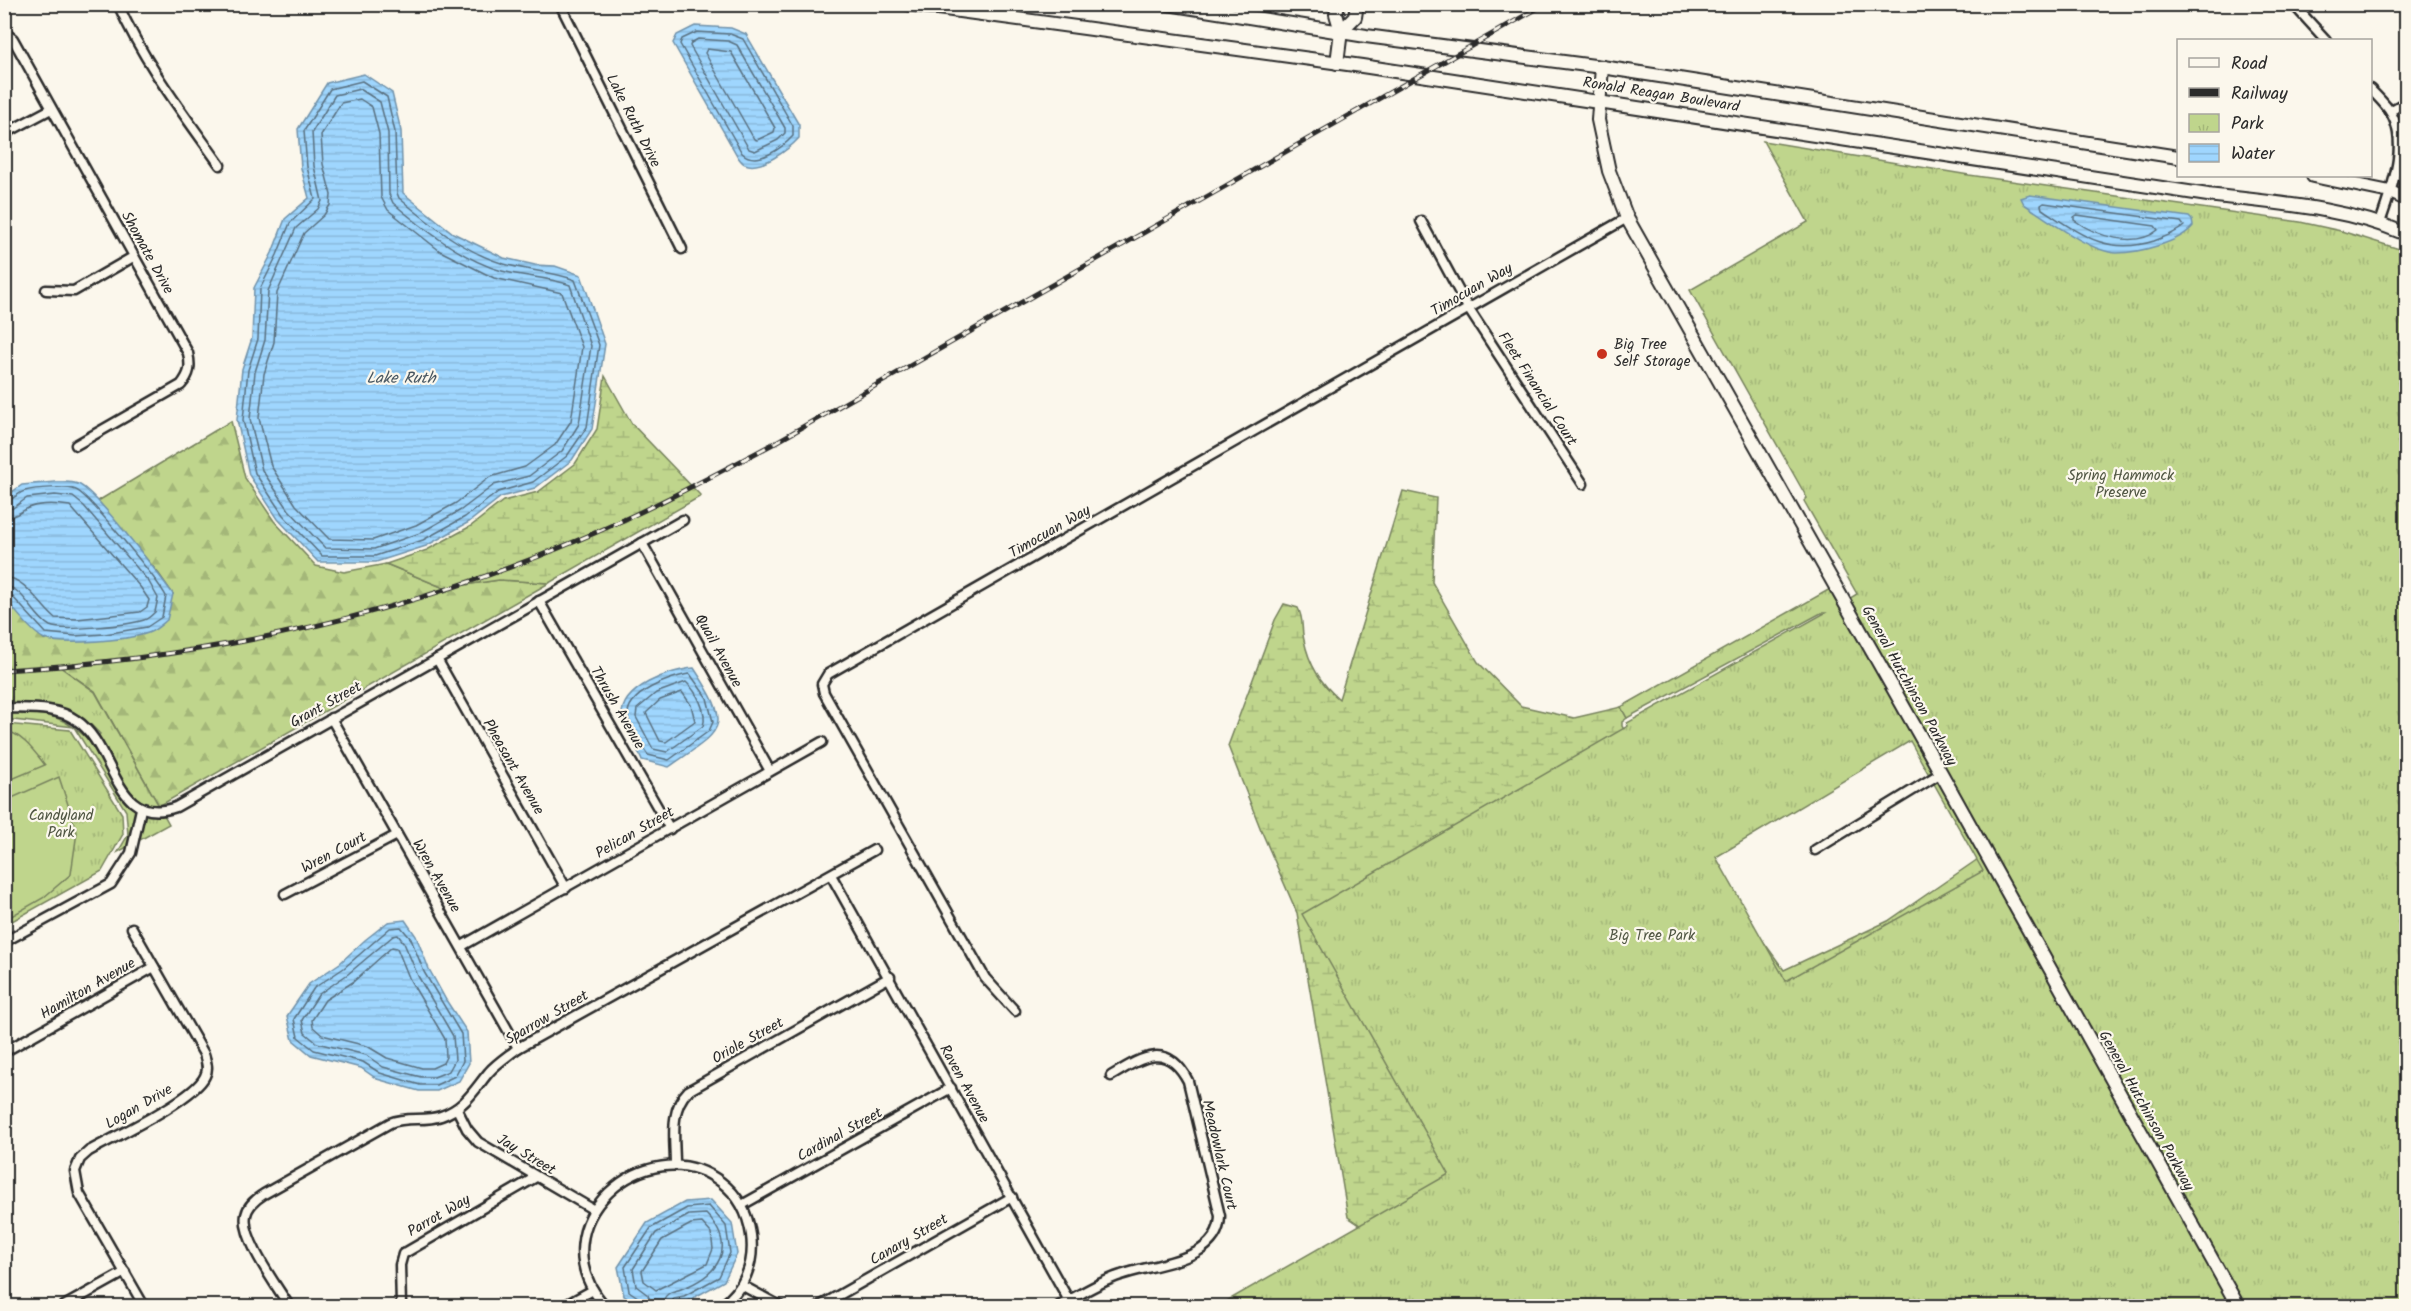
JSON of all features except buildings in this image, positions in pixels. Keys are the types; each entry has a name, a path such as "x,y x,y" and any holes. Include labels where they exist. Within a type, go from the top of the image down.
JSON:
{"main road":[{"name":"Ronald Reagan Boulevard","path":"908,4 1337,63 2208,195 2308,207 2380,222 2406,234"},
{"name":"Ronald Reagan Boulevard","path":"1168,4 1366,36 1602,67 2177,157"},
{"path":"1337,63 1341,31 1336,14 1338,4"},
{"path":"1341,31 1355,17 1358,4"},
{"name":"General Hutchinson Parkway","path":"1602,67 1598,120 1609,171 1627,218 1941,773 2238,1306"},
{"path":"2318,177 2390,192 2406,199"}],"street":[{"path":"118,4 133,38 160,81 220,165"},
{"name":"Lake Ruth Drive","path":"560,4 682,249"},
{"path":"2293,4 2325,39"},
{"name":"Shomate Drive","path":"4,32 13,39 188,353 190,366 188,376 181,385 76,445"},
{"path":"2372,91 2390,111 2397,129 2399,148 2390,192 2380,222"},
{"path":"2390,111 2406,102"},
{"path":"4,135 51,109"},
{"name":"Timocuan Way","path":"1015,1011 985,978 824,693 822,684 828,674 1627,218"},
{"name":"Fleet Financial Court","path":"1420,222 1468,308 1583,484"},
{"path":"46,290 74,291 133,257"},
{"name":"Grant Street","path":"141,809 163,811 176,807 683,520"},
{"name":"Quail Avenue","path":"642,543 770,771"},
{"name":"Thrush Avenue","path":"539,601 670,829"},
{"name":"Pheasant Avenue","path":"437,659 566,888"},
{"path":"4,708 48,710 64,713 78,721 97,742 122,789 133,804 141,809 131,853 111,884 4,942"},
{"name":"Wren Avenue","path":"331,718 518,1048"},
{"name":"Pelican Street","path":"462,946 822,742"},
{"path":"1815,850 1941,773"},
{"name":"Wren Court","path":"285,894 397,835"},
{"name":"Sparrow Street","path":"289,1306 249,1238 245,1225 246,1213 253,1202 390,1123 402,1118 427,1119 457,1109 475,1092 489,1072 518,1048 874,850"},
{"name":"Raven Avenue","path":"831,875 1071,1304"},
{"name":"Logan Drive","path":"132,928 204,1054 207,1065 206,1076 186,1096 89,1151 80,1159 75,1171 79,1193 144,1306"},
{"name":"Hamilton Avenue","path":"4,1052 154,967"},
{"name":"Oriole Street","path":"675,1164 675,1112 679,1100 688,1091 890,977"},
{"name":"Meadowlark Court","path":"1071,1304 1122,1274 1182,1258 1200,1250 1214,1239 1220,1228 1220,1216 1188,1081 1183,1072 1165,1058 1145,1056 1112,1076"},
{"name":"Cardinal Street","path":"742,1205 951,1088"},
{"name":"Jay Street","path":"457,1109 467,1129 478,1142 594,1210"},
{"path":"605,1306 586,1277 581,1243 586,1225 594,1210 622,1182 648,1170 675,1164 695,1168 711,1175 734,1193 750,1224 752,1241 749,1271 742,1286 721,1306"},
{"name":"Parrot Way","path":"401,1306 400,1264 403,1254 536,1177"},
{"name":"Canary Street","path":"820,1306 1012,1197"},
{"path":"64,1306 125,1272"},
{"path":"742,1286 780,1306"},
{"path":"564,1306 593,1290"},
{"path":"1059,1306 1071,1304"}],"green space":[{"name":"Spring Hammock Preserve","path":"1763,141 1969,175 2300,222 2341,231 2406,251 2406,1306 1218,1306 1449,1174 1302,914 1628,726 1627,723 1825,613 1821,613 1627,718 1621,707 1830,589 1839,605 1857,594 1804,501 1807,498 1690,290 1808,222","holes":["1910,741 1983,871 1786,981 1716,857"]},
{"path":"605,376 632,424 701,496 549,583 499,580 444,588 386,564 427,550 471,526 503,501 538,492 575,464 597,429"},
{"path":"231,421 245,478 274,521 316,566 344,572 386,564 444,588 499,580 549,583 159,806 95,691 60,667 5,668 4,594 9,604 44,639 74,642 173,594 98,501"},
{"name":"Big Tree Park","path":"1403,491 1436,498 1432,582 1478,662 1521,706 1574,718 1621,707 1627,718 1622,722 1622,726 1677,822 1784,970 1888,921 1981,857 2231,1306 1394,1248 1348,1217 1297,913 1228,746 1275,620 1284,604 1298,608 1306,649 1312,665 1326,687 1339,699"},
{"path":"60,667 95,692 169,824 118,852 128,835 126,811 75,728 91,742 100,734 68,710 45,705 5,702 5,668"},
{"path":"5,713 52,717 73,727 5,719"},
{"name":"Candyland Park","path":"5,724 70,730 122,814 123,834 102,871 5,925"},
{"path":"4,730 22,739 45,765 5,782"},
{"path":"59,777 77,832 71,874 43,898 8,918 4,912 5,801"}],"water":[{"path":"695,26 731,28 746,34 799,125 799,138 789,148 759,164 744,164 741,161 673,43 677,35"},
{"name":"Lake Ruth","path":"364,74 392,93 401,131 403,193 453,233 504,258 535,265 555,266 581,275 605,344 592,429 572,460 535,488 501,497 469,522 426,546 376,562 318,562 278,519 249,475 237,420 242,369 252,338 254,288 272,253 285,219 309,198 301,168 298,129 327,83"},
{"path":"2030,195 2189,217 2193,226 2186,233 2167,243 2137,251 2117,253 2106,251 2069,234 2024,204 2021,198"},
{"path":"76,483 98,501 127,534 173,594 167,620 156,629 138,636 111,640 54,641 45,639 35,632 7,599 4,594 5,497 22,485"},
{"path":"694,668 715,704 718,716 717,726 701,744 669,767 642,760 622,717 629,697 661,676"},
{"path":"405,920 416,936 429,969 446,1000 467,1032 469,1063 459,1081 437,1091 419,1091 377,1079 361,1068 311,1055 293,1040 287,1016 309,984 340,963 388,922"},
{"path":"711,1200 732,1223 737,1254 724,1281 686,1302 660,1306 642,1306 624,1296 618,1267 647,1223 685,1202"}],"railway":[{"path":"4,670 151,656 224,645 296,630 367,613 438,592 576,541 675,495 771,445 1545,4"}],"place":[{"name":"Big Tree Self Storage","path":"1602,354"}]}
